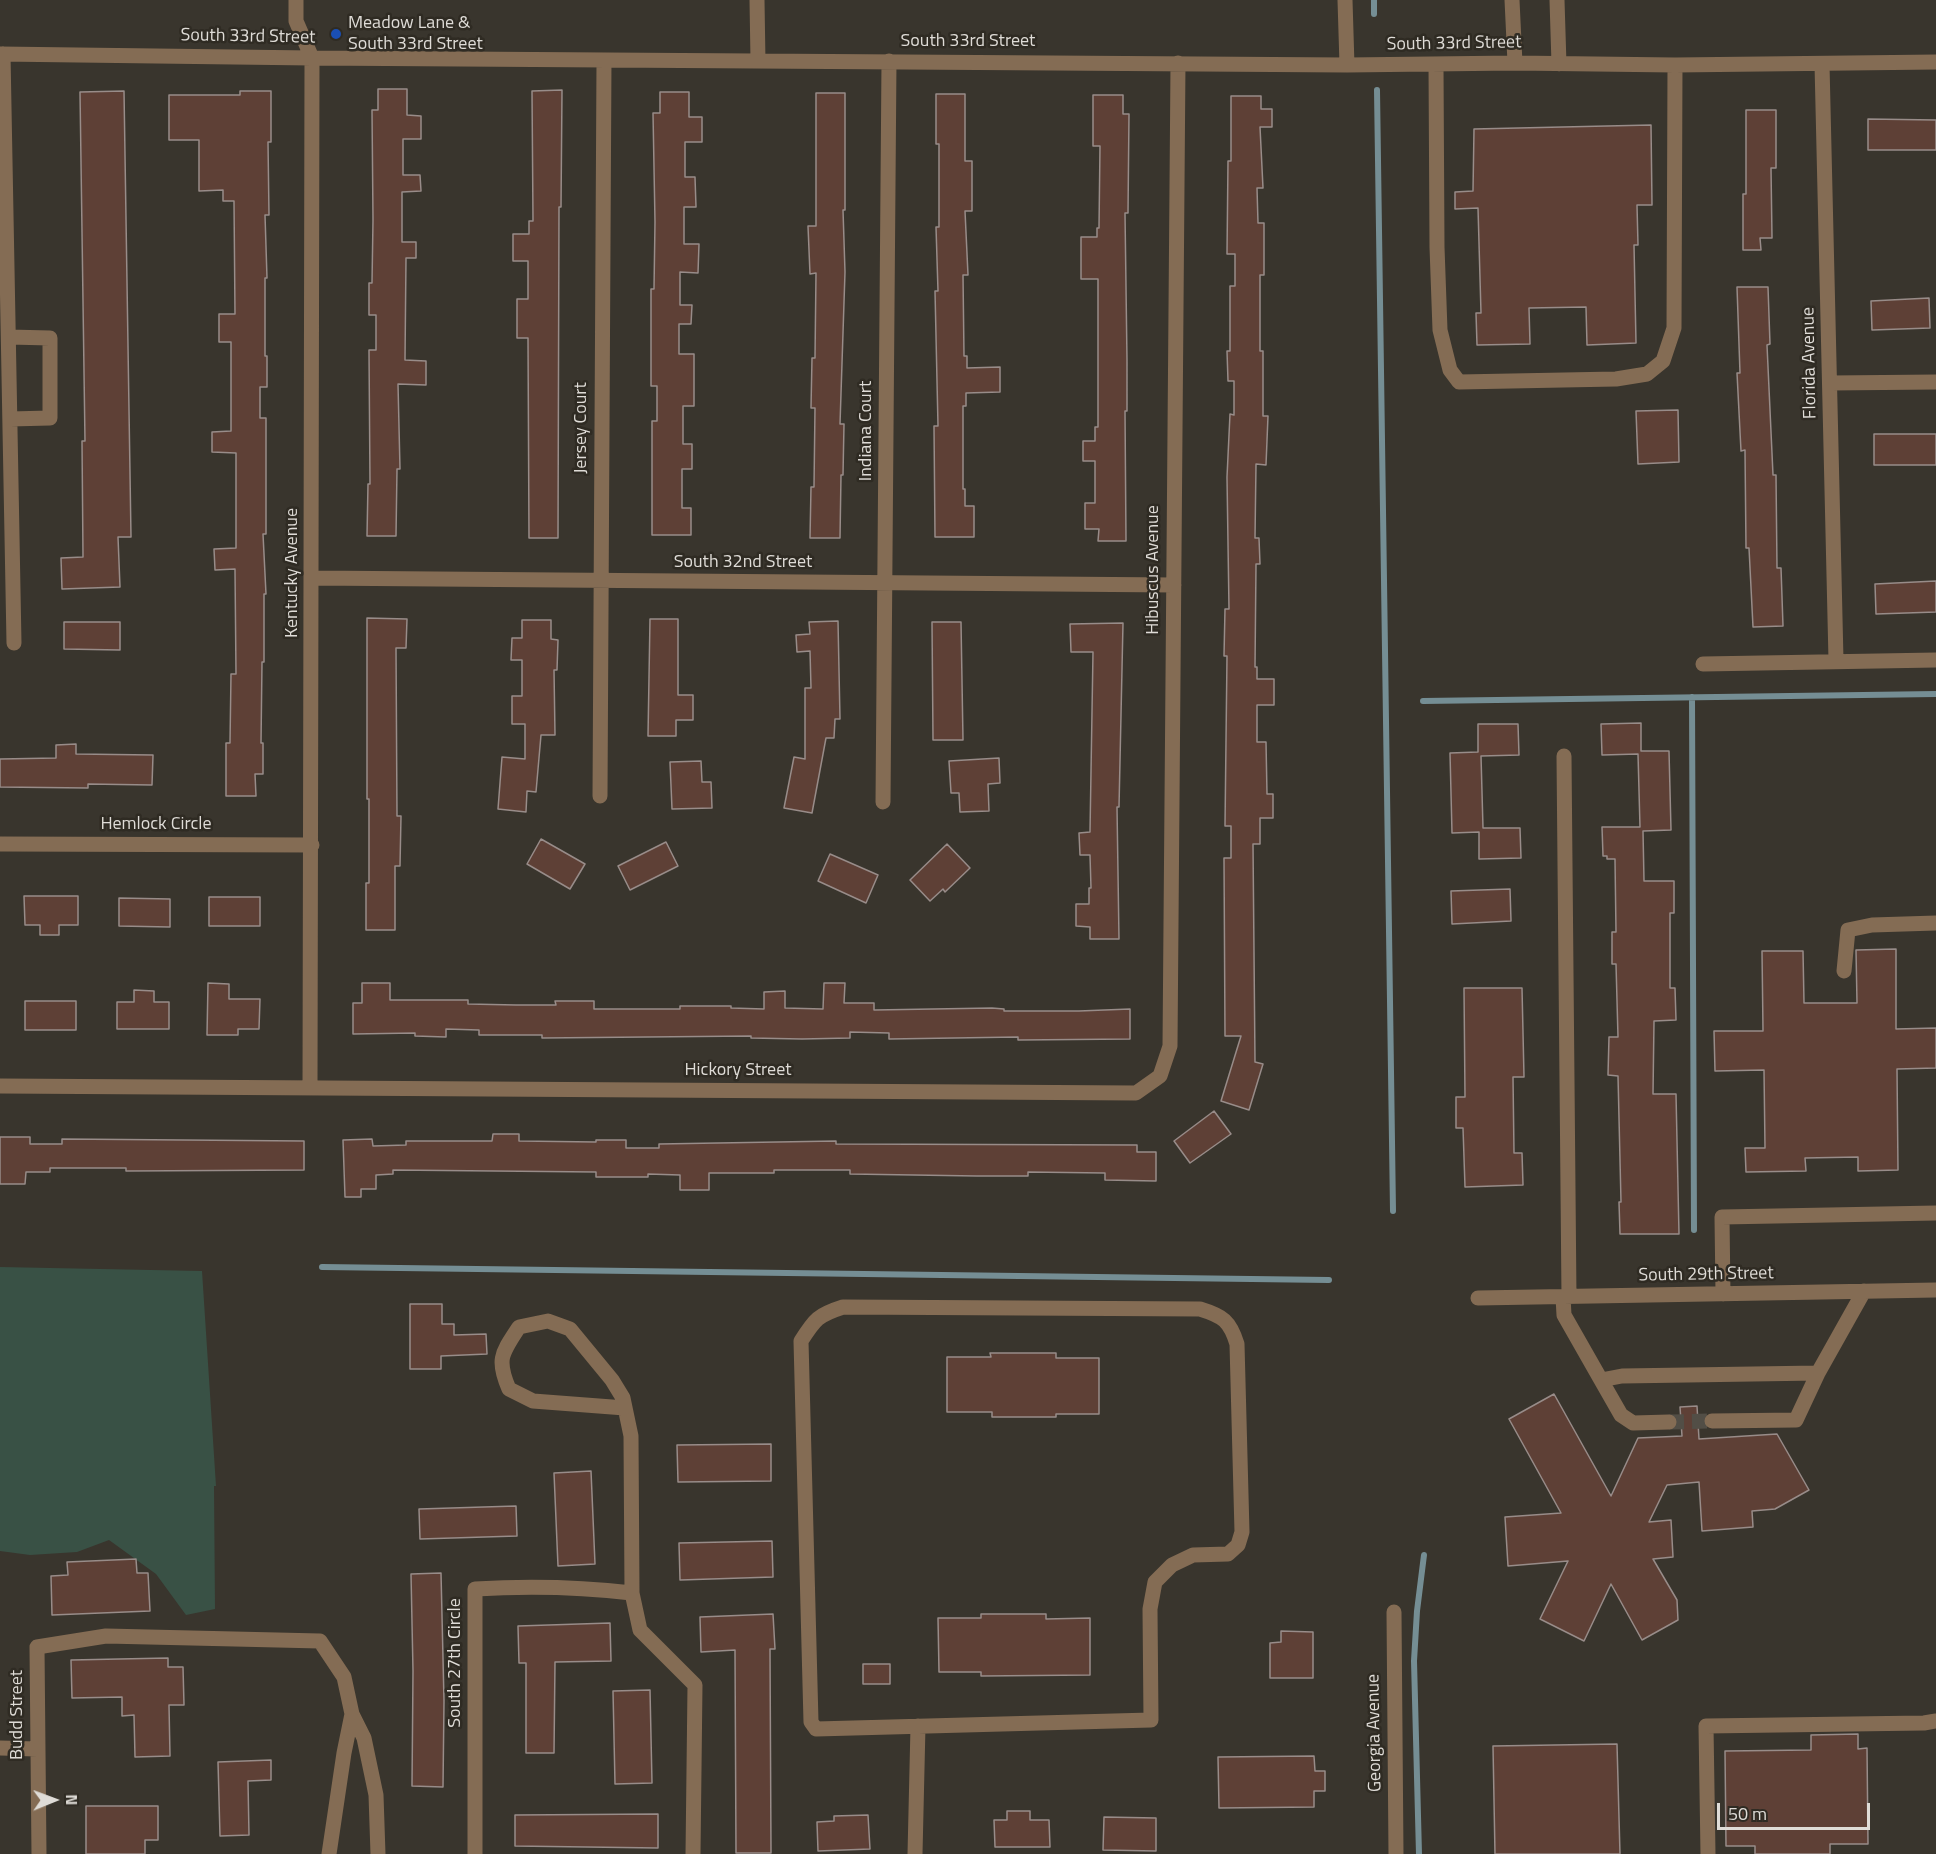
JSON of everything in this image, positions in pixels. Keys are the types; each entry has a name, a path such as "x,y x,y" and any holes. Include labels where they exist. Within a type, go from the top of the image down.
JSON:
{"street":[{"path":"296,0 296,21 312,58"},
{"path":"757,0 758,61"},
{"path":"1346,0 1347,64"},
{"path":"1512,0 1515,63"},
{"path":"1557,0 1558,64"},
{"path":"2,54 14,643"},
{"name":"South 33rd Street","path":"2,54 1436,65 1936,62"},
{"name":"Kentucky Avenue","path":"310,1088 313,578 312,58"},
{"name":"Jersey Court","path":"600,796 604,60"},
{"name":"Indiana Court","path":"883,802 889,61"},
{"name":"Hibuscus Avenue","path":"1160,1076 1170,1046 1178,63"},
{"name":"Florida Avenue","path":"1822,64 1836,660"},
{"path":"1436,65 1440,330 1450,370 1459,382 1616,379 1647,374 1664,361 1674,328 1675,65"},
{"path":"9,337 50,338 50,418 10,419"},
{"path":"1830,383 1936,382"},
{"name":"South 32nd Street","path":"313,578 1174,585"},
{"path":"1703,664 1936,660"},
{"path":"1564,756 1566,1297 1564,1315 1622,1415 1633,1423 1669,1422"},
{"name":"Hemlock Circle","path":"0,844 312,845"},
{"path":"1844,971 1848,930 1872,925 1936,923"},
{"name":"Hickory Street","path":"310,1088 1136,1093 1160,1076"},
{"path":"0,1086 310,1088"},
{"path":"1723,1294 1722,1217 1936,1213"},
{"name":"South 29th Street","path":"1478,1298 1936,1290"},
{"path":"1712,1421 1796,1420 1818,1373 1864,1291"},
{"path":"843,1307 1200,1309 1219,1315 1232,1328 1237,1344 1242,1532 1238,1545 1228,1554 1193,1555 1172,1565 1155,1582 1150,1609 1151,1720 918,1726 816,1729 811,1722 801,1341 811,1325 822,1314 843,1307"},
{"path":"625,1408 533,1401 509,1389 503,1374 503,1351 519,1327 548,1321 570,1329 624,1398 631,1436 632,1593 640,1630 695,1685 693,1854"},
{"path":"1600,1380 1622,1376 1818,1373"},
{"name":"South 27th Circle","path":"476,1854 475,1589 511,1587 632,1593"},
{"name":"Georgia Avenue","path":"1394,1612 1396,1854"},
{"name":"Budd Street","path":"39,1854 37,1647 106,1636 320,1641 344,1677 352,1714"},
{"path":"329,1854 352,1714"},
{"path":"352,1714 364,1738 376,1795 378,1854"},
{"path":"1708,1854 1706,1726 1936,1721"},
{"path":"915,1854 918,1726"},
{"path":"0,1748 37,1749"}],"green space":[{"path":"0,1267 202,1271 216,1486 214,1486 215,1609 186,1615 156,1574 109,1540 77,1552 30,1555 0,1551"}],"building":[{"path":"378,89 407,89 407,115 421,116 421,139 403,139 403,175 420,175 421,191 402,192 402,242 416,242 416,258 406,258 405,360 426,361 426,385 398,384 400,469 397,469 396,536 367,536 368,484 370,484 369,350 376,350 376,315 369,315 373,220 372,110 378,110"},
{"path":"562,90 561,207 559,207 558,538 529,538 528,338 517,338 517,299 528,299 528,261 513,261 513,234 529,234 529,221 533,221 532,91"},
{"path":"124,91 131,537 118,537 120,587 62,589 61,558 83,557 82,441 85,441 80,92"},
{"path":"240,91 271,91 271,142 268,142 269,215 265,215 267,387 260,387 260,418 266,418 266,534 263,534 266,594 264,594 261,743 263,743 263,774 255,774 256,796 226,796 226,743 230,743 231,674 236,674 235,569 215,570 214,549 236,548 236,453 212,452 212,432 231,431 231,342 219,342 219,314 235,314 234,201 223,201 223,190 199,191 199,140 169,140 169,95 240,95"},
{"path":"660,92 689,92 689,117 702,117 702,142 685,142 685,177 695,177 696,207 684,207 684,244 699,244 698,273 680,272 680,305 692,305 691,324 679,324 679,354 694,354 694,406 683,406 683,444 692,444 692,469 682,469 682,508 691,508 691,535 652,535 652,421 657,421 657,386 651,386 651,289 654,289 655,222 653,113 660,113"},
{"path":"816,93 845,93 845,210 843,210 845,272 840,424 844,424 840,538 810,538 811,487 814,487 815,408 811,408 812,358 815,358 816,273 810,274 808,226 816,226"},
{"path":"936,94 965,94 965,161 972,161 972,211 965,211 968,275 963,275 964,356 967,356 967,368 1000,367 1000,392 966,393 966,406 963,406 963,489 965,489 965,506 974,506 974,537 935,537 934,426 938,426 935,291 938,291 936,227 939,227 939,144 936,144"},
{"path":"1093,95 1123,95 1123,114 1129,114 1128,213 1125,213 1126,541 1098,541 1099,529 1085,529 1085,503 1095,503 1095,461 1083,461 1083,441 1095,441 1095,427 1098,427 1098,279 1081,279 1081,237 1097,237 1097,228 1099,228 1100,146 1093,146"},
{"path":"1231,96 1261,96 1261,109 1272,109 1272,127 1260,127 1263,188 1257,188 1258,223 1264,223 1264,275 1260,275 1260,351 1263,351 1263,416 1268,416 1266,465 1256,464 1255,538 1259,538 1260,564 1256,564 1255,667 1257,667 1257,679 1274,679 1274,705 1257,705 1257,742 1266,742 1267,794 1273,794 1273,818 1260,818 1260,844 1253,844 1255,1062 1263,1064 1249,1110 1221,1101 1241,1036 1225,1036 1224,858 1231,858 1231,826 1225,826 1227,656 1224,656 1225,609 1229,609 1227,477 1230,414 1234,415 1234,381 1228,381 1227,351 1230,351 1230,286 1235,286 1235,254 1227,254"},
{"path":"1746,110 1776,110 1776,168 1771,168 1772,238 1760,238 1761,250 1743,250"},
{"path":"1868,119 1936,120 1936,150 1868,150"},
{"path":"1651,125 1652,205 1637,205 1638,245 1634,245 1636,343 1587,345 1586,307 1529,308 1530,344 1477,345 1476,313 1481,313 1478,208 1455,209 1455,192 1473,191 1474,129"},
{"path":"1737,287 1768,287 1770,344 1767,345 1773,475 1776,475 1777,568 1781,568 1783,626 1753,627 1749,548 1746,548 1745,450 1741,451 1737,373 1740,373"},
{"path":"1929,298 1930,328 1872,330 1871,301"},
{"path":"1678,410 1679,462 1638,464 1636,411"},
{"path":"1874,434 1936,434 1936,465 1874,465"},
{"path":"1936,581 1936,612 1876,614 1875,584"},
{"path":"367,618 407,619 406,648 396,648 397,816 401,816 400,866 395,866 395,930 366,930 366,883 369,883"},
{"path":"650,619 678,619 678,695 693,695 693,720 676,720 676,736 648,736"},
{"path":"522,620 551,620 551,639 558,640 557,670 554,670 555,735 541,735 536,792 527,791 526,812 498,809 502,757 525,759 525,724 512,724 512,696 522,696 522,660 511,660 512,638 522,638"},
{"path":"838,621 840,719 835,719 834,738 826,738 812,813 784,808 794,757 805,759 805,688 811,688 810,651 797,652 796,635 810,634 809,622"},
{"path":"64,622 120,622 120,650 64,649"},
{"path":"932,622 961,622 963,740 933,740"},
{"path":"1123,623 1119,807 1117,807 1119,939 1090,939 1090,927 1076,926 1076,904 1089,904 1089,888 1091,888 1090,855 1080,855 1079,833 1090,832 1093,652 1071,652 1070,624"},
{"path":"1641,723 1641,751 1669,751 1671,830 1643,831 1644,881 1674,881 1674,913 1670,913 1670,988 1675,988 1676,1020 1654,1021 1653,1094 1676,1094 1679,1234 1620,1234 1618,1076 1608,1075 1609,1037 1618,1037 1616,964 1612,964 1612,932 1616,932 1615,859 1607,859 1607,856 1603,856 1602,827 1640,827 1638,754 1602,755 1601,724"},
{"path":"1478,724 1518,724 1519,755 1481,756 1483,828 1520,828 1521,858 1479,859 1479,832 1452,833 1450,753 1478,752"},
{"path":"76,744 76,754 153,755 152,785 88,784 88,788 0,787 0,759 56,758 56,745"},
{"path":"999,758 1000,783 988,784 989,811 960,812 959,793 951,793 949,761"},
{"path":"701,761 702,782 711,782 712,808 672,809 670,762"},
{"path":"541,839 585,864 570,889 527,864"},
{"path":"666,842 678,866 630,890 618,866"},
{"path":"947,844 970,868 945,892 943,889 930,901 910,880"},
{"path":"830,854 878,875 866,903 818,881"},
{"path":"1510,889 1511,921 1452,924 1451,891"},
{"path":"24,896 78,896 78,925 59,925 59,935 40,935 40,925 25,925"},
{"path":"209,897 260,897 260,926 209,926"},
{"path":"119,898 170,899 170,927 119,926"},
{"path":"1896,949 1896,1029 1936,1028 1936,1068 1897,1069 1898,1170 1858,1171 1858,1157 1805,1158 1806,1171 1746,1172 1745,1148 1765,1148 1764,1070 1715,1071 1714,1031 1763,1031 1762,951 1803,951 1804,1003 1857,1003 1856,950"},
{"path":"208,983 229,984 229,999 260,999 259,1029 238,1029 238,1035 207,1035"},
{"path":"362,983 390,983 390,1000 468,1000 468,1004 516,1005 556,1005 555,1001 594,1001 594,1009 680,1009 680,1006 731,1006 731,1008 764,1009 764,992 785,991 785,1008 823,1009 824,983 845,983 844,1003 874,1003 874,1010 992,1008 1004,1009 1004,1011 1079,1011 1130,1009 1130,1039 1018,1040 1018,1037 889,1039 889,1033 850,1032 850,1038 802,1039 751,1038 751,1036 542,1038 542,1035 479,1035 479,1030 446,1029 446,1037 415,1036 415,1033 353,1034 353,1003 362,1003"},
{"path":"1464,988 1522,988 1524,1077 1513,1077 1514,1153 1522,1153 1523,1185 1465,1187 1463,1128 1456,1128 1456,1097 1465,1097"},
{"path":"134,990 154,991 154,1002 169,1002 169,1029 117,1029 117,1002 134,1002"},
{"path":"25,1001 76,1001 76,1030 25,1030"},
{"path":"1214,1111 1231,1134 1190,1163 1174,1141"},
{"path":"493,1134 519,1134 519,1141 626,1140 626,1148 659,1148 659,1144 836,1141 836,1144 1137,1145 1137,1152 1156,1152 1156,1181 1105,1180 1105,1173 1028,1172 1028,1176 977,1176 850,1174 850,1170 774,1170 774,1173 709,1173 709,1190 680,1190 680,1175 596,1177 596,1172 393,1170 393,1174 376,1175 376,1189 361,1189 361,1197 345,1197 343,1140 372,1139 373,1146 406,1145 406,1141 492,1141"},
{"path":"0,1137 30,1137 30,1144 62,1144 62,1139 304,1141 304,1170 126,1171 126,1168 50,1168 50,1172 26,1172 25,1184 0,1184"},
{"path":"410,1304 442,1304 442,1324 454,1324 454,1335 486,1334 487,1354 441,1356 441,1369 410,1369"},
{"path":"990,1353 1056,1353 1056,1358 1099,1358 1099,1414 992,1417 992,1412 947,1412 947,1357 991,1357"},
{"path":"1554,1394 1611,1496 1638,1438 1682,1436 1680,1407 1697,1406 1699,1439 1777,1434 1809,1490 1775,1509 1752,1511 1753,1527 1702,1531 1699,1482 1667,1485 1649,1522 1671,1520 1673,1557 1653,1559 1677,1600 1678,1620 1642,1640 1611,1584 1584,1641 1540,1619 1568,1561 1508,1566 1505,1517 1561,1513 1509,1419"},
{"path":"771,1444 771,1481 678,1482 677,1445"},
{"path":"591,1471 595,1564 558,1566 554,1473"},
{"path":"516,1506 517,1536 420,1539 419,1509"},
{"path":"772,1541 773,1577 680,1580 679,1543"},
{"path":"136,1559 137,1573 148,1573 150,1611 52,1615 51,1576 68,1575 67,1562"},
{"path":"441,1573 444,1701 443,1787 412,1786 411,1574"},
{"path":"773,1614 775,1649 770,1649 771,1853 736,1853 735,1650 701,1652 700,1617"},
{"path":"981,1614 1046,1614 1046,1619 1090,1618 1090,1675 981,1676 981,1672 939,1672 938,1618 981,1618"},
{"path":"610,1623 611,1661 555,1662 554,1753 526,1753 526,1663 519,1663 518,1626"},
{"path":"1281,1631 1313,1632 1313,1678 1270,1678 1270,1643 1281,1642"},
{"path":"168,1658 168,1667 183,1667 184,1705 169,1705 170,1756 135,1757 134,1715 122,1716 122,1697 72,1698 71,1660"},
{"path":"863,1664 890,1664 890,1684 863,1684"},
{"path":"650,1690 652,1783 615,1784 613,1691"},
{"path":"1858,1734 1858,1749 1867,1748 1868,1844 1830,1844 1830,1854 1755,1854 1755,1846 1726,1846 1725,1751 1811,1750 1811,1735"},
{"path":"1617,1744 1620,1854 1495,1854 1493,1746"},
{"path":"1314,1756 1315,1771 1325,1771 1325,1791 1314,1791 1314,1807 1219,1808 1218,1757"},
{"path":"271,1760 271,1780 248,1781 249,1835 220,1836 218,1762"},
{"path":"86,1806 158,1806 158,1840 145,1840 145,1854 86,1854"},
{"path":"1007,1811 1030,1811 1030,1820 1049,1820 1050,1847 995,1847 994,1820 1007,1820"},
{"path":"658,1814 658,1848 515,1846 515,1815"},
{"path":"868,1815 870,1849 818,1851 817,1822 834,1821 834,1816"},
{"path":"1104,1817 1156,1818 1156,1851 1103,1850"}],"waterway":[{"path":"1374,0 1374,14"},
{"path":"1377,90 1393,1211"},
{"path":"1423,701 1936,694"},
{"path":"1692,697 1694,1230"},
{"path":"322,1267 1329,1280"},
{"path":"1419,1854 1414,1661 1424,1555"}],"tunnel":[{"path":"1669,1422 1712,1421"}],"place":[{"name":"Meadow Lane & South 33rd Street","path":"336,34"}]}
